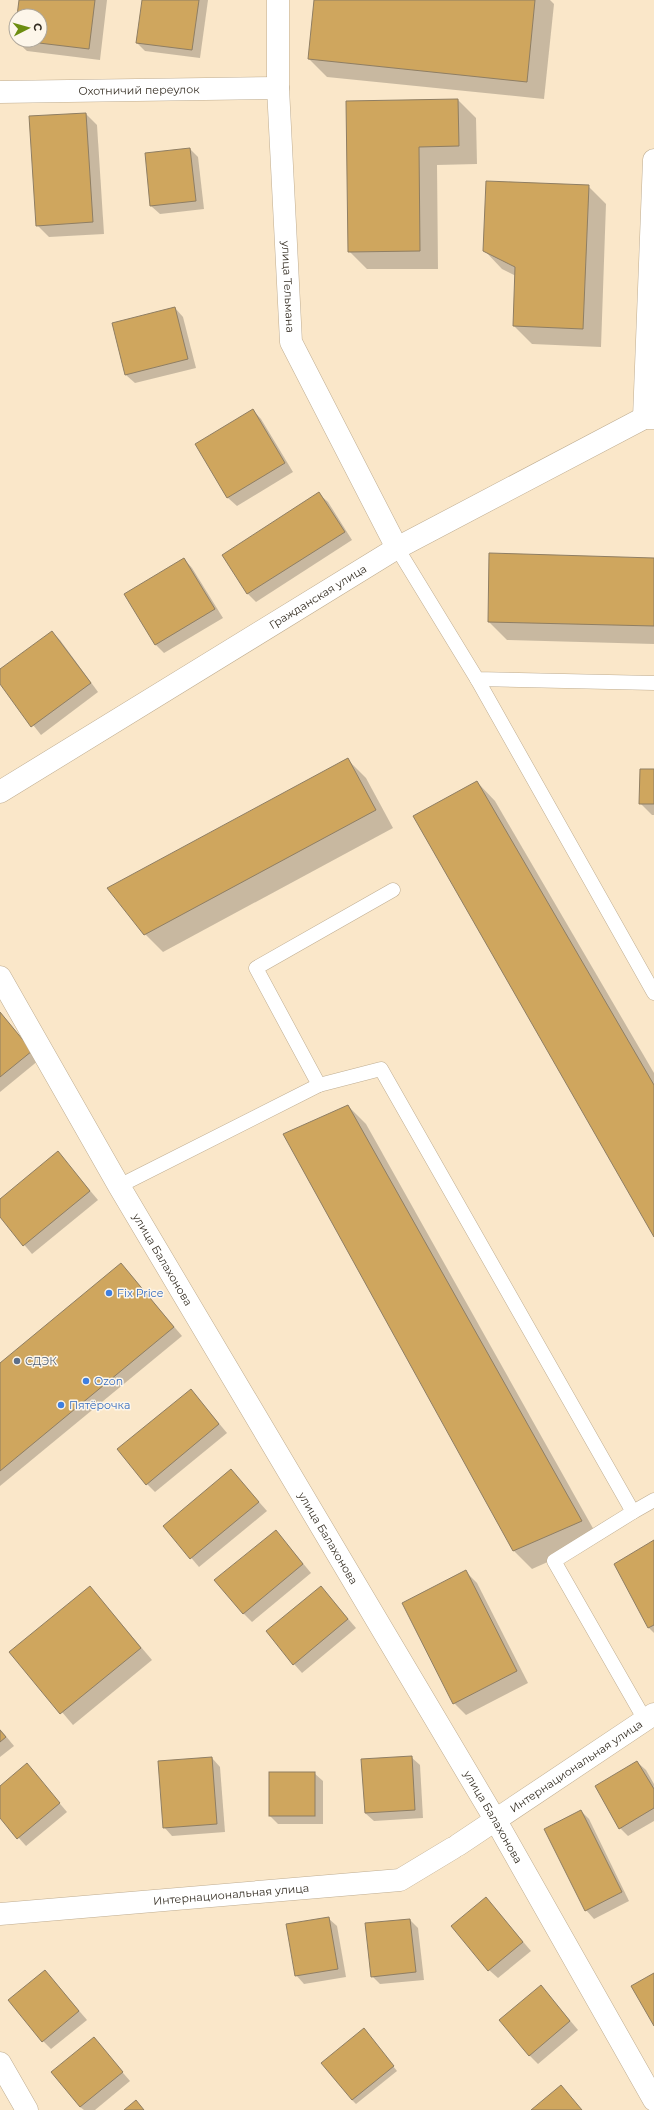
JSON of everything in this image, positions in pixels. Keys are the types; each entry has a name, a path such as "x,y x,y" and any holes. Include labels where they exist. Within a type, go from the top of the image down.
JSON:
{"street":[{"name":"улица Тельмана","path":"278,0 278,88 291,342 397,548"},
{"name":"Охотничий переулок","path":"0,92 278,88"},
{"path":"649,418 654,160"},
{"name":"Гражданская улица","path":"0,792 397,548 649,418"},
{"name":"улица Балахонова","path":"0,978 118,1186 496,1821 654,2100"},
{"name":"Интернациональная улица","path":"0,1914 400,1880 496,1821 650,1717"},
{"path":"0,2063 27,2110"}],"lane":[{"path":"397,548 477,679 654,993"},
{"path":"477,679 654,683"},
{"path":"319,1085 256,968 393,890"},
{"path":"118,1186 319,1085 381,1069 633,1512"},
{"path":"650,1717 554,1561 654,1500"}],"building":[{"path":"19,0 95,0 89,49 48,44 48,8 18,8"},
{"path":"142,0 199,0 192,50 136,43"},
{"path":"314,0 535,0 527,82 308,59"},
{"path":"458,99 459,146 419,147 420,251 348,252 346,101"},
{"path":"86,113 93,222 36,226 29,116"},
{"path":"190,148 196,201 150,206 145,153"},
{"path":"486,181 589,185 583,329 513,326 515,267 483,251"},
{"path":"175,307 188,359 125,375 112,323"},
{"path":"253,409 285,463 227,498 195,444"},
{"path":"319,492 345,532 247,594 222,555"},
{"path":"489,553 654,558 654,626 488,622"},
{"path":"184,558 215,609 155,645 124,594"},
{"path":"52,631 91,683 31,727 0,684 0,669"},
{"path":"348,758 376,810 144,935 107,888"},
{"path":"640,769 654,769 654,804 639,804"},
{"path":"477,781 654,1085 654,1237 413,816"},
{"path":"0,1012 32,1051 0,1077"},
{"path":"348,1105 582,1521 513,1551 283,1134"},
{"path":"58,1151 90,1191 23,1246 0,1217 0,1199"},
{"path":"121,1263 174,1327 0,1471 0,1363"},
{"path":"191,1389 219,1424 146,1485 117,1449"},
{"path":"231,1469 259,1502 190,1559 163,1526"},
{"path":"276,1530 303,1564 243,1614 214,1580"},
{"path":"654,1540 654,1625 648,1628 614,1564"},
{"path":"466,1570 517,1671 453,1704 402,1603"},
{"path":"90,1586 141,1648 60,1714 9,1652"},
{"path":"321,1586 348,1619 293,1665 266,1631"},
{"path":"0,1730 6,1737 0,1742"},
{"path":"412,1756 415,1810 365,1813 361,1759"},
{"path":"212,1757 217,1824 163,1828 158,1761"},
{"path":"637,1761 654,1789 654,1808 619,1829 595,1786"},
{"path":"27,1763 60,1803 17,1839 0,1818 0,1786"},
{"path":"269,1772 315,1772 315,1816 269,1816"},
{"path":"581,1810 622,1892 585,1911 544,1829"},
{"path":"486,1897 523,1942 488,1971 451,1926"},
{"path":"329,1917 338,1969 295,1976 286,1924"},
{"path":"410,1919 416,1972 371,1977 365,1923"},
{"path":"45,1970 79,2011 42,2042 8,2000"},
{"path":"654,1973 654,2026 631,1986"},
{"path":"541,1985 570,2021 529,2056 499,2020"},
{"path":"364,2028 394,2066 352,2100 321,2063"},
{"path":"94,2037 123,2072 80,2107 51,2072"},
{"path":"561,2085 582,2110 531,2110"},
{"path":"136,2100 144,2110 124,2110"}],"place":[{"name":"Fix Price","path":"109,1293"},
{"name":"СДЭК","path":"17,1361"},
{"name":"Ozon","path":"86,1381"},
{"name":"Пятёрочка","path":"61,1405"}]}
